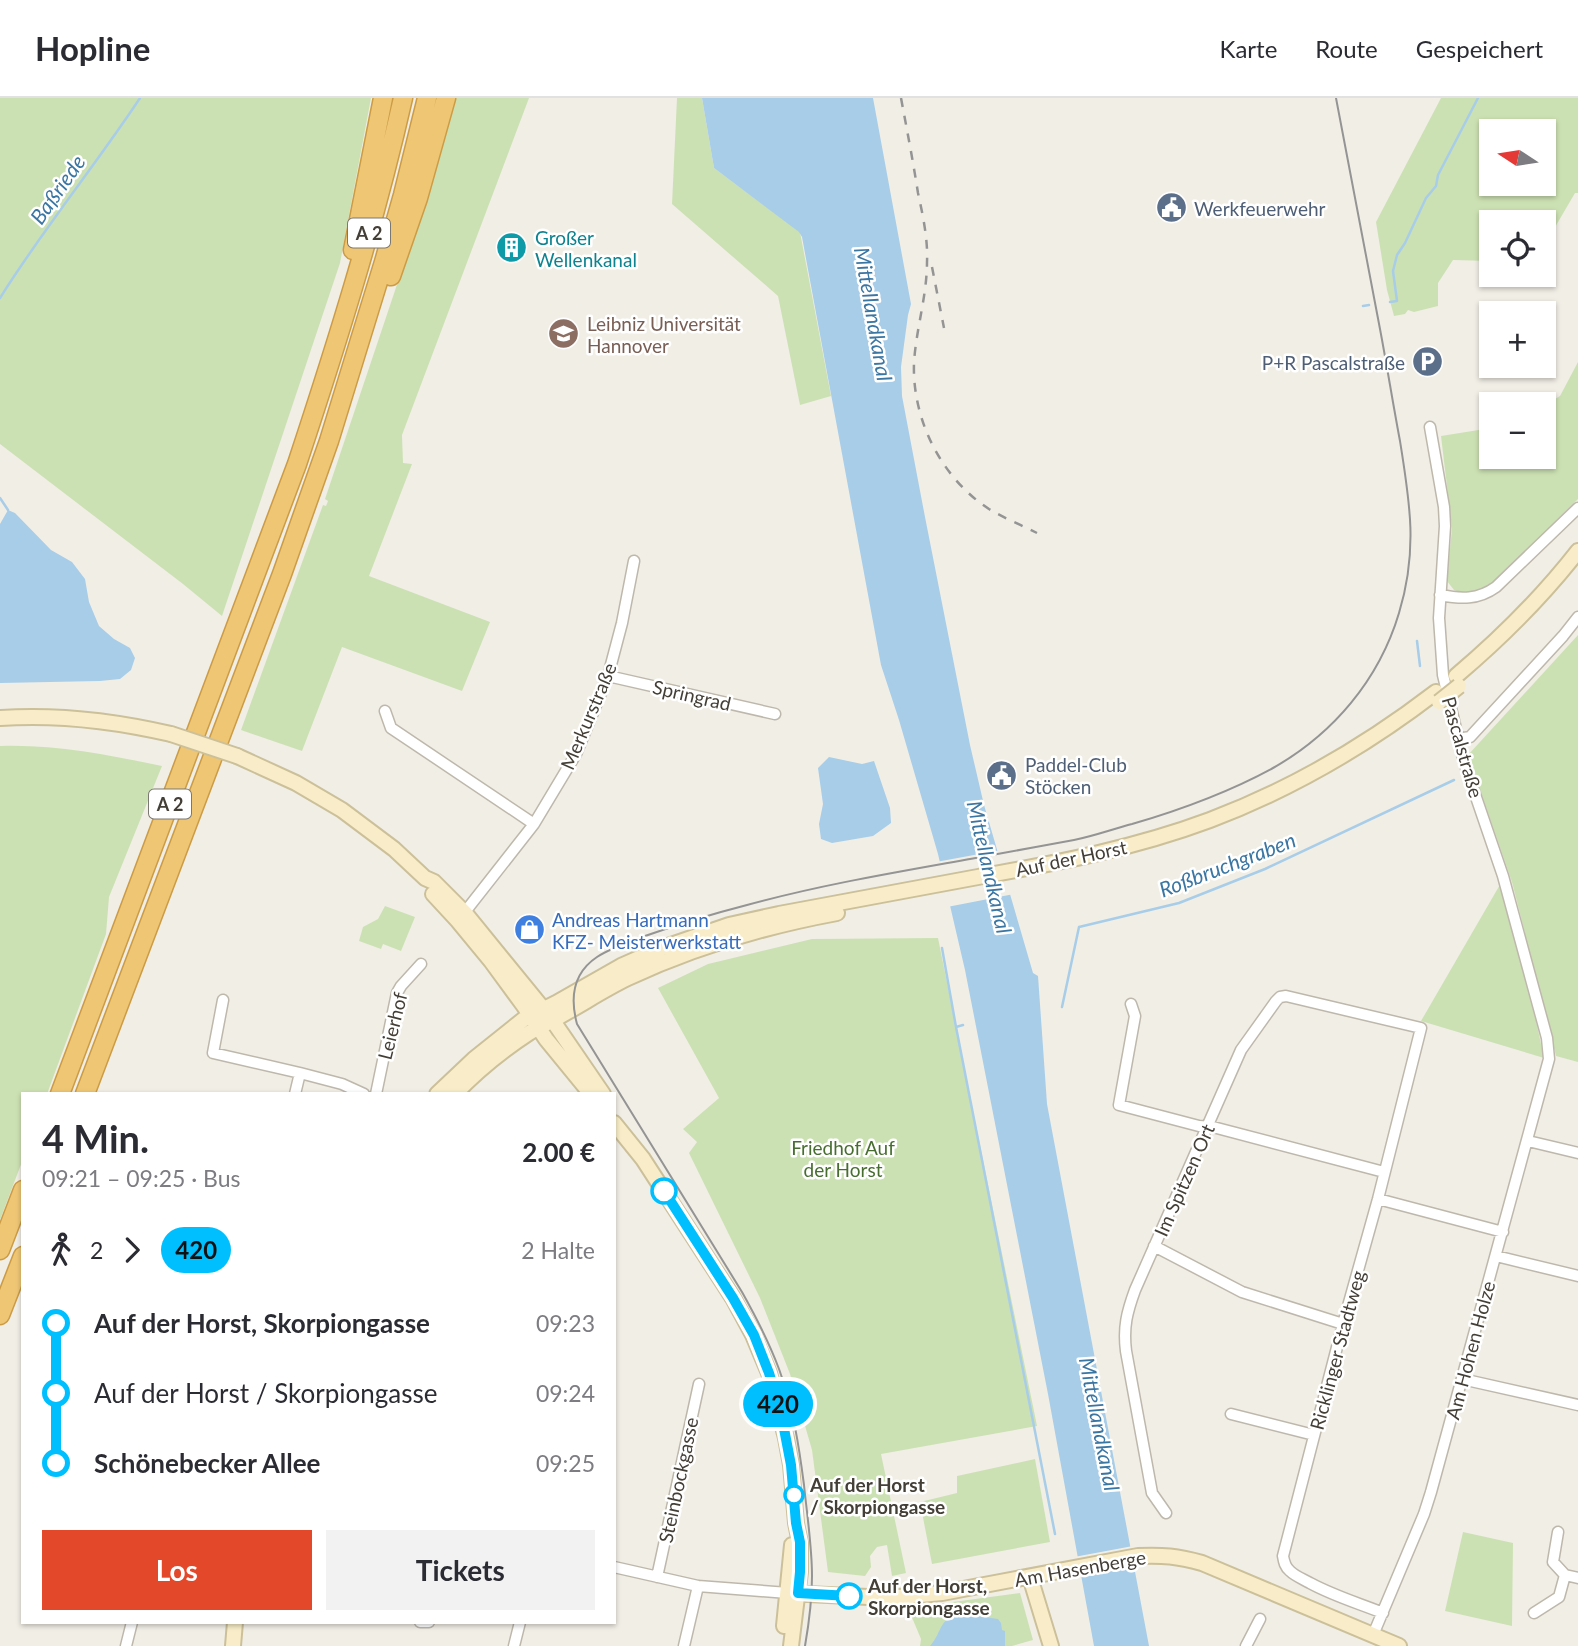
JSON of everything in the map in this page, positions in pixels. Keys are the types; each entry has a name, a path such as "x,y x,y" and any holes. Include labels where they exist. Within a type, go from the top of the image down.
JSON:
{"highway":[{"path":"329,366 383,98"},
{"name":"A 2","path":"61,1092 298,464 381,189 403,98"},
{"name":"A 2","path":"86,1092 282,574 329,441 403,195 427,98"},
{"path":"356,356 405,239 446,98"},
{"path":"0,1250 21,1195"},
{"path":"0,1315 21,1261"}],"street":[{"name":"Pascalstraße","path":"1430,427 1445,526 1439,618 1443,675 1464,762 1503,876 1547,1038 1549,1059"},
{"path":"1440,595 1468,598 1488,593 1578,508"},
{"name":"Auf der Horst","path":"1458,681 1548,588 1578,551"},
{"name":"Merkurstraße","path":"462,917 534,824 576,754 608,676 634,561"},
{"name":"Auf der Horst","path":"457,1092 472,1076 531,1031 541,1018 621,966 662,948 729,925 779,914 1014,875 1128,847 1255,802 1333,762 1437,697 1517,633 1578,565"},
{"path":"1458,739 1470,737 1578,617"},
{"name":"Springrad","path":"608,676 775,714"},
{"path":"385,711 391,727 534,824"},
{"path":"0,718 63,717 171,734 237,756 284,776 342,810 394,849 425,878 427,888 462,917 491,961 601,1092"},
{"name":"Leierhof","path":"376,1092 397,993 421,964"},
{"name":"Im Spitzen Ort","path":"1166,1513 1152,1493 1124,1334 1126,1316 1241,1050 1280,998 1291,996 1421,1028"},
{"path":"223,1000 213,1053 342,1084 360,1092"},
{"path":"1131,1003 1135,1016 1119,1105 1384,1172"},
{"name":"Auf der Horst","path":"440,1092 474,1059 524,1018 541,1018"},
{"path":"541,1018 550,1045 589,1092"},
{"name":"Ricklinger Stadtweg","path":"1383,1613 1332,1595 1297,1576 1284,1563 1283,1556 1421,1028"},
{"name":"Am Hohen Holze","path":"1373,1635 1424,1514 1549,1059"},
{"path":"295,1092 300,1073"},
{"path":"616,1115 754,1335 769,1373 791,1465 796,1523 792,1540 791,1646"},
{"path":"616,1125 634,1147"},
{"path":"1528,1141 1578,1153"},
{"path":"1378,1199 1503,1232"},
{"path":"1154,1246 1242,1292 1343,1324"},
{"path":"1496,1256 1578,1276"},
{"path":"1462,1379 1578,1405"},
{"name":"Steinbockgasse","path":"657,1577 699,1384"},
{"path":"1231,1414 1314,1436"},
{"path":"1558,1532 1553,1562 1564,1575 1578,1578"},
{"name":"Am Hasenberge","path":"793,1593 888,1598 942,1593 1138,1556 1167,1555 1202,1563 1399,1646"},
{"path":"616,1567 698,1586 793,1593"},
{"path":"1534,1613 1559,1597 1564,1575"},
{"path":"1030,1577 1051,1646"},
{"path":"684,1646 698,1586"},
{"path":"782,1646 793,1593"},
{"path":"1245,1646 1260,1619"},
{"path":"126,1646 132,1624"},
{"path":"233,1646 235,1624"},
{"path":"514,1646 520,1624"}],"green space":[{"path":"0,98 371,98 340,263 222,616 0,444"},
{"path":"453,98 529,98 402,435 403,463 412,464 369,576 490,622 462,691 342,647 302,751 241,730 323,505 326,506 328,501 325,499 419,219"},
{"path":"677,98 702,98 714,168 800,232 831,396 800,405 778,296 672,204"},
{"path":"1441,98 1578,98 1578,193 1575,193 1556,225 1556,210 1479,210 1479,261 1453,260 1438,283 1438,306 1414,312 1408,310 1405,314 1394,316 1376,222"},
{"path":"1578,362 1578,499 1485,590 1462,593 1454,590 1447,581 1452,528 1441,436 1479,430 1479,469 1556,469 1556,398 1560,396"},
{"path":"1578,635 1578,1062 1556,1056 1512,882 1468,755"},
{"path":"0,746 102,754 162,766 109,897 106,934 48,1092 21,1092 21,1164 0,1220"},
{"path":"1505,876 1544,1058 1421,1021"},
{"path":"385,906 415,917 401,951 383,944 381,949 359,941 363,927 378,919"},
{"name":"Friedhof Auf der Horst","path":"938,938 1037,1426 881,1454 906,1573 892,1576 887,1545 877,1547 870,1556 871,1567 865,1576 828,1572 812,1450 790,1374 760,1298 689,1153 697,1142 683,1129 719,1098 658,988 708,964 812,939"},
{"path":"1035,1459 1050,1542 932,1564 920,1502 957,1493 957,1476"},
{"path":"1463,1532 1513,1543 1512,1626 1445,1611"},
{"path":"1020,1593 1033,1640 1012,1646 920,1646 921,1639 908,1608"}],"water":[{"name":"Mittellandkanal","path":"702,98 873,98 911,304 901,367 902,396 984,805 1033,973 1038,976 1047,1104 1149,1646 1094,1646 965,970 938,854 881,665 802,237 714,168"},
{"path":"8,510 15,513 51,550 72,562 85,579 89,602 99,626 130,648 135,658 131,670 120,679 0,683 0,524"},
{"path":"829,757 862,764 874,761 890,808 891,823 873,836 832,843 821,839 819,824 823,804 818,768"},
{"path":"965,1614 998,1619 1005,1631 1005,1646 930,1646 945,1621"}],"pier":[{"path":"1001,850 1014,894 947,907 936,862"},
{"path":"1133,1546 1137,1566 1078,1578 1074,1557"}],"waterway":[{"name":"Baßriede","path":"0,298 140,98"},
{"name":"Roßbruchgraben","path":"1390,302 1397,301 1393,271 1397,255 1426,198 1436,186 1438,175 1478,98"},
{"name":"Roßbruchgraben","path":"1363,306 1369,305"},
{"path":"0,498 8,510"},
{"name":"Roßbruchgraben","path":"1417,641 1420,666"},
{"name":"Roßbruchgraben","path":"1062,1007 1079,927 1179,903 1265,869 1454,780"},
{"path":"942,948 956,1027"},
{"path":"963,1025 956,1027 1055,1534"}],"tram line":[{"path":"805,1646 811,1594 810,1542 798,1441 779,1369 742,1292 577,1024 574,996 578,978 589,963 620,945 708,916 838,883 1081,838 1150,819 1222,793 1273,768 1315,739 1351,703 1379,661 1399,613 1409,569 1410,527 1400,441 1336,98"}],"railway":[{"path":"901,98 927,245 925,287 914,363 918,405 924,426 944,464 972,496 989,509 1037,533"},
{"path":"932,267 944,328"}],"bus line":[{"name":"420","path":"664,1191 733,1298 754,1335 769,1373 781,1413 791,1465 800,1542 798,1593 849,1596"}],"place":[{"name":"Werkfeuerwehr","path":"1171,208"},
{"name":"Großer Wellenkanal","path":"512,248"},
{"name":"Leibniz Universität Hannover","path":"564,334"},
{"name":"P+R Pascalstraße","path":"1428,362"},
{"name":"Paddel-Club Stöcken","path":"1002,775"},
{"name":"Andreas Hartmann KFZ- Meisterwerkstatt","path":"529,930"},
{"name":"Auf der Horst / Skorpiongasse","path":"794,1495"},
{"name":"Auf der Horst, Skorpiongasse","path":"849,1596"}]}
